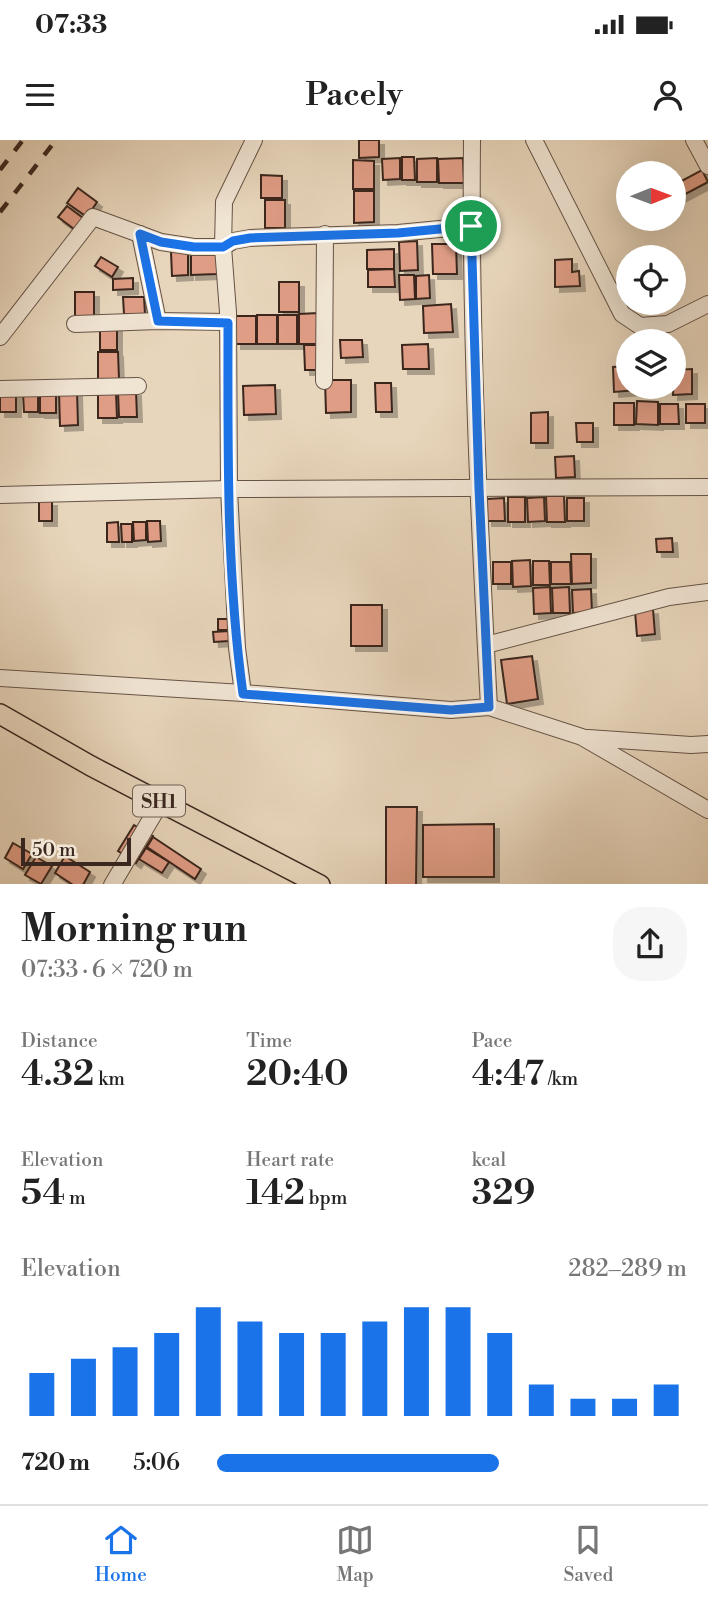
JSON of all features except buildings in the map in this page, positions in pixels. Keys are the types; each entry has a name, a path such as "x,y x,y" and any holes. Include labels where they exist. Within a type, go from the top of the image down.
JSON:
{"main road":[{"name":"SH1","path":"0,714 91,766 320,884"}],"street":[{"path":"243,694 237,648 229,489 228,323 223,247 224,202 254,140"},
{"path":"472,140 471,226 489,707"},
{"path":"534,140 622,314 640,326 668,324 708,304"},
{"path":"695,140 708,166"},
{"path":"0,337 93,217 177,245 223,247 233,241 250,238 398,233 471,226"},
{"path":"140,234 158,321"},
{"path":"324,381 325,234"},
{"path":"75,324 158,321 228,323"},
{"path":"0,389 138,386"},
{"path":"0,495 229,489 708,487"},
{"path":"486,645 669,597 708,592"},
{"path":"0,678 451,710 489,707 582,737 708,810"},
{"path":"582,737 708,744"},
{"path":"112,884 161,802"}],"railway":[{"path":"0,170 23,140"},
{"path":"0,212 56,140"}],"route":[{"path":"471,226 489,707 451,710 243,694 237,648 229,489 228,323 158,321 140,234 177,245 223,247 233,241 250,238 398,233 471,226"}]}
